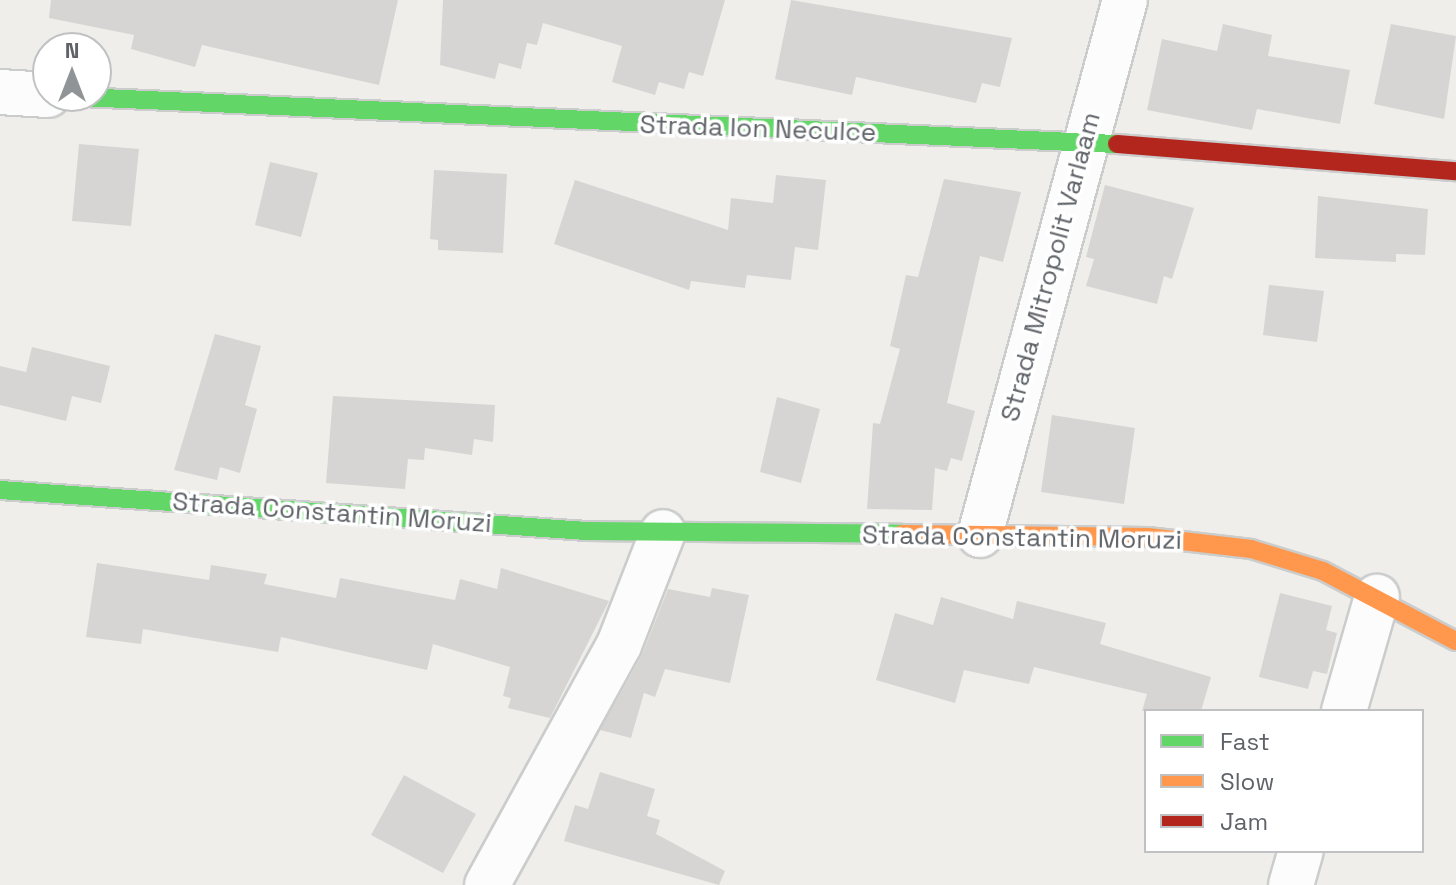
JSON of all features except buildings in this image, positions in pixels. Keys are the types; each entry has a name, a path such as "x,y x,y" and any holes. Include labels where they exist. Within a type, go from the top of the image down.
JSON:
{"street":[{"name":"Strada Mitropolit Varlaam","path":"980,535 1083,141 1125,0"},
{"path":"0,92 32,94"},
{"name":"Strada Ion Neculce","path":"112,98 1083,141 1456,171"},
{"name":"Strada Constantin Moruzi","path":"0,490 663,532 1148,537 1251,549 1323,571 1456,641"},
{"path":"487,885 619,645 663,532"},
{"path":"1345,709 1377,597"},
{"path":"1291,885 1300,853"}],"traffic: fast":[{"path":"112,98 1117,144"},
{"path":"0,490 586,531 902,534"}],"traffic: slow":[{"path":"902,534 1148,537 1251,549 1323,571 1456,641"}],"traffic: jam":[{"path":"1117,144 1456,171"}]}
